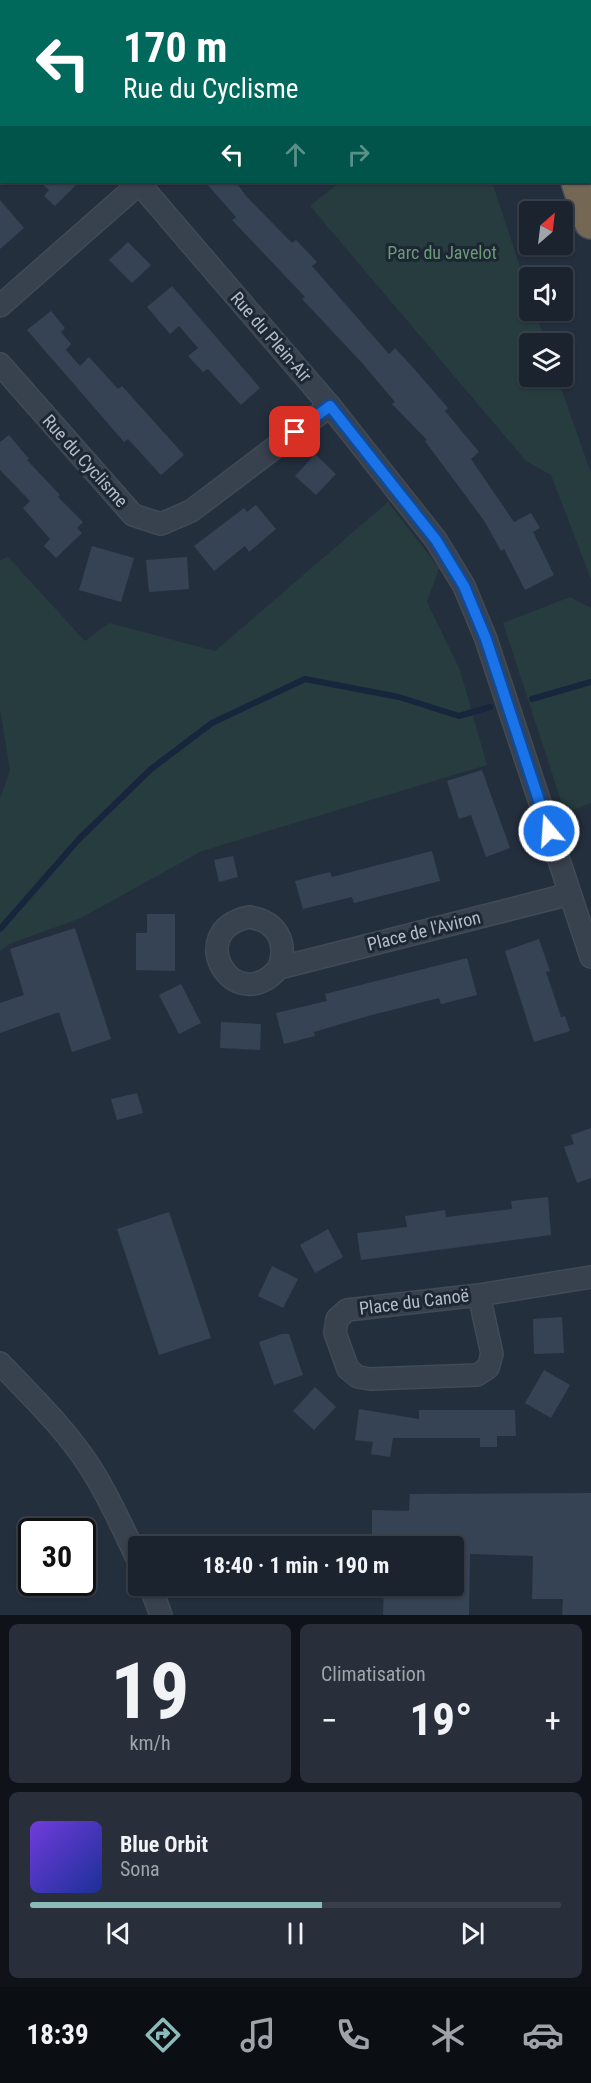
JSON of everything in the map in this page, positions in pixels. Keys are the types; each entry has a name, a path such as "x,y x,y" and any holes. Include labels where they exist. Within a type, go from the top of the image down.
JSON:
{"highway":[{"path":"578,183 591,222"}],"street":[{"path":"0,306 138,183"},
{"name":"Rue du Plein-Air","path":"140,183 330,406 436,540 464,586 486,639 591,957"},
{"name":"Rue du Cyclisme","path":"0,364 133,515 161,524 191,511 330,406"},
{"name":"Place de l'Aviron","path":"279,968 570,894"},
{"name":"Place du Canoë","path":"479,1295 492,1354 488,1368 477,1375 371,1379 358,1377 348,1369 335,1333 338,1320 347,1310 479,1295 591,1277"},
{"path":"0,1363 59,1426 89,1465 107,1494 128,1539"},
{"path":"154,1596 161,1615"}],"green space":[{"name":"Parc du Javelot","path":"339,183 492,183 520,267 519,321 538,321 543,333 519,333 519,387 561,387 591,473 591,579 551,475 526,461 310,206"},
{"path":"388,502 439,568 427,602 460,670 487,765 202,851 81,918 9,944 0,951 0,799 10,770 0,709 0,560 8,557 85,641 109,623 215,651"},
{"path":"570,597 591,608 591,803 565,813 503,623"}],"building":[{"path":"41,183 78,183 55,206 44,196 49,190"},
{"path":"206,183 237,183 246,196 292,243 296,240 317,262 312,266 389,354 395,348 416,371 448,408 445,411 479,452 471,459 514,522 531,513 540,528 533,532 554,575 525,590 504,549 501,551 485,522 425,441 427,440 392,404 395,402 363,364 302,299 305,297 232,220 236,217"},
{"path":"0,200 24,228 0,249"},
{"path":"128,242 151,265 132,283 109,260"},
{"path":"172,286 260,388 241,405 208,369 203,372 188,356 198,348 179,326 170,334 147,307"},
{"path":"51,311 65,328 61,332 71,344 66,350 80,366 89,357 118,389 122,386 184,455 161,475 128,439 124,442 27,330"},
{"path":"9,435 29,459 27,460 60,495 58,497 83,522 77,528 82,533 56,558 44,546 50,539 23,508 30,501 0,470 0,442"},
{"path":"315,454 336,474 316,495 295,476"},
{"path":"256,505 276,529 249,552 245,546 214,571 194,546 244,508 247,512"},
{"path":"92,546 134,558 121,602 79,590"},
{"path":"187,557 189,589 149,592 146,560"},
{"path":"482,770 510,848 486,857 471,815 459,819 447,781"},
{"path":"432,851 440,881 354,903 352,897 303,909 295,881 330,872 332,877"},
{"path":"233,856 238,877 219,882 214,860"},
{"path":"147,914 175,914 175,971 136,970 136,933 147,933"},
{"path":"75,928 111,1039 72,1052 59,1012 0,1033 0,1003 24,995 10,949"},
{"path":"539,939 550,971 546,972 561,1017 565,1016 570,1031 534,1042 505,951"},
{"path":"467,958 477,995 441,1004 439,998 368,1016 314,1032 315,1036 284,1044 276,1013 327,1001 325,994"},
{"path":"181,984 201,1023 179,1034 159,995"},
{"path":"221,1022 261,1024 260,1050 220,1048"},
{"path":"137,1093 143,1113 117,1120 111,1099"},
{"path":"591,1128 591,1178 577,1183 564,1147 574,1144 571,1135"},
{"path":"548,1197 551,1235 361,1260 357,1233 407,1227 405,1216 445,1210 446,1217 512,1209 511,1201"},
{"path":"169,1212 211,1338 159,1355 117,1229"},
{"path":"328,1229 343,1257 315,1273 300,1245"},
{"path":"272,1266 298,1279 283,1308 258,1296"},
{"path":"562,1317 564,1353 534,1354 533,1319"},
{"path":"282,1334 289,1334 303,1375 274,1385 259,1342"},
{"path":"544,1370 570,1385 551,1418 525,1403"},
{"path":"315,1387 336,1407 314,1430 293,1411"},
{"path":"359,1409 419,1419 419,1410 515,1410 516,1436 497,1436 497,1447 480,1447 480,1438 393,1438 390,1457 371,1454 373,1442 355,1440"},
{"path":"591,1493 591,1615 562,1615 563,1599 532,1599 533,1556 470,1554 469,1615 383,1615 384,1596 464,1596 464,1536 372,1536 372,1510 409,1511 410,1494"}],"waterway":[{"path":"0,929 79,839 151,769 212,723 305,679 399,697 459,716 490,707"},
{"path":"532,699 591,682"}],"route":[{"path":"295,432 330,406 436,540 464,586 486,639 549,831"}]}
